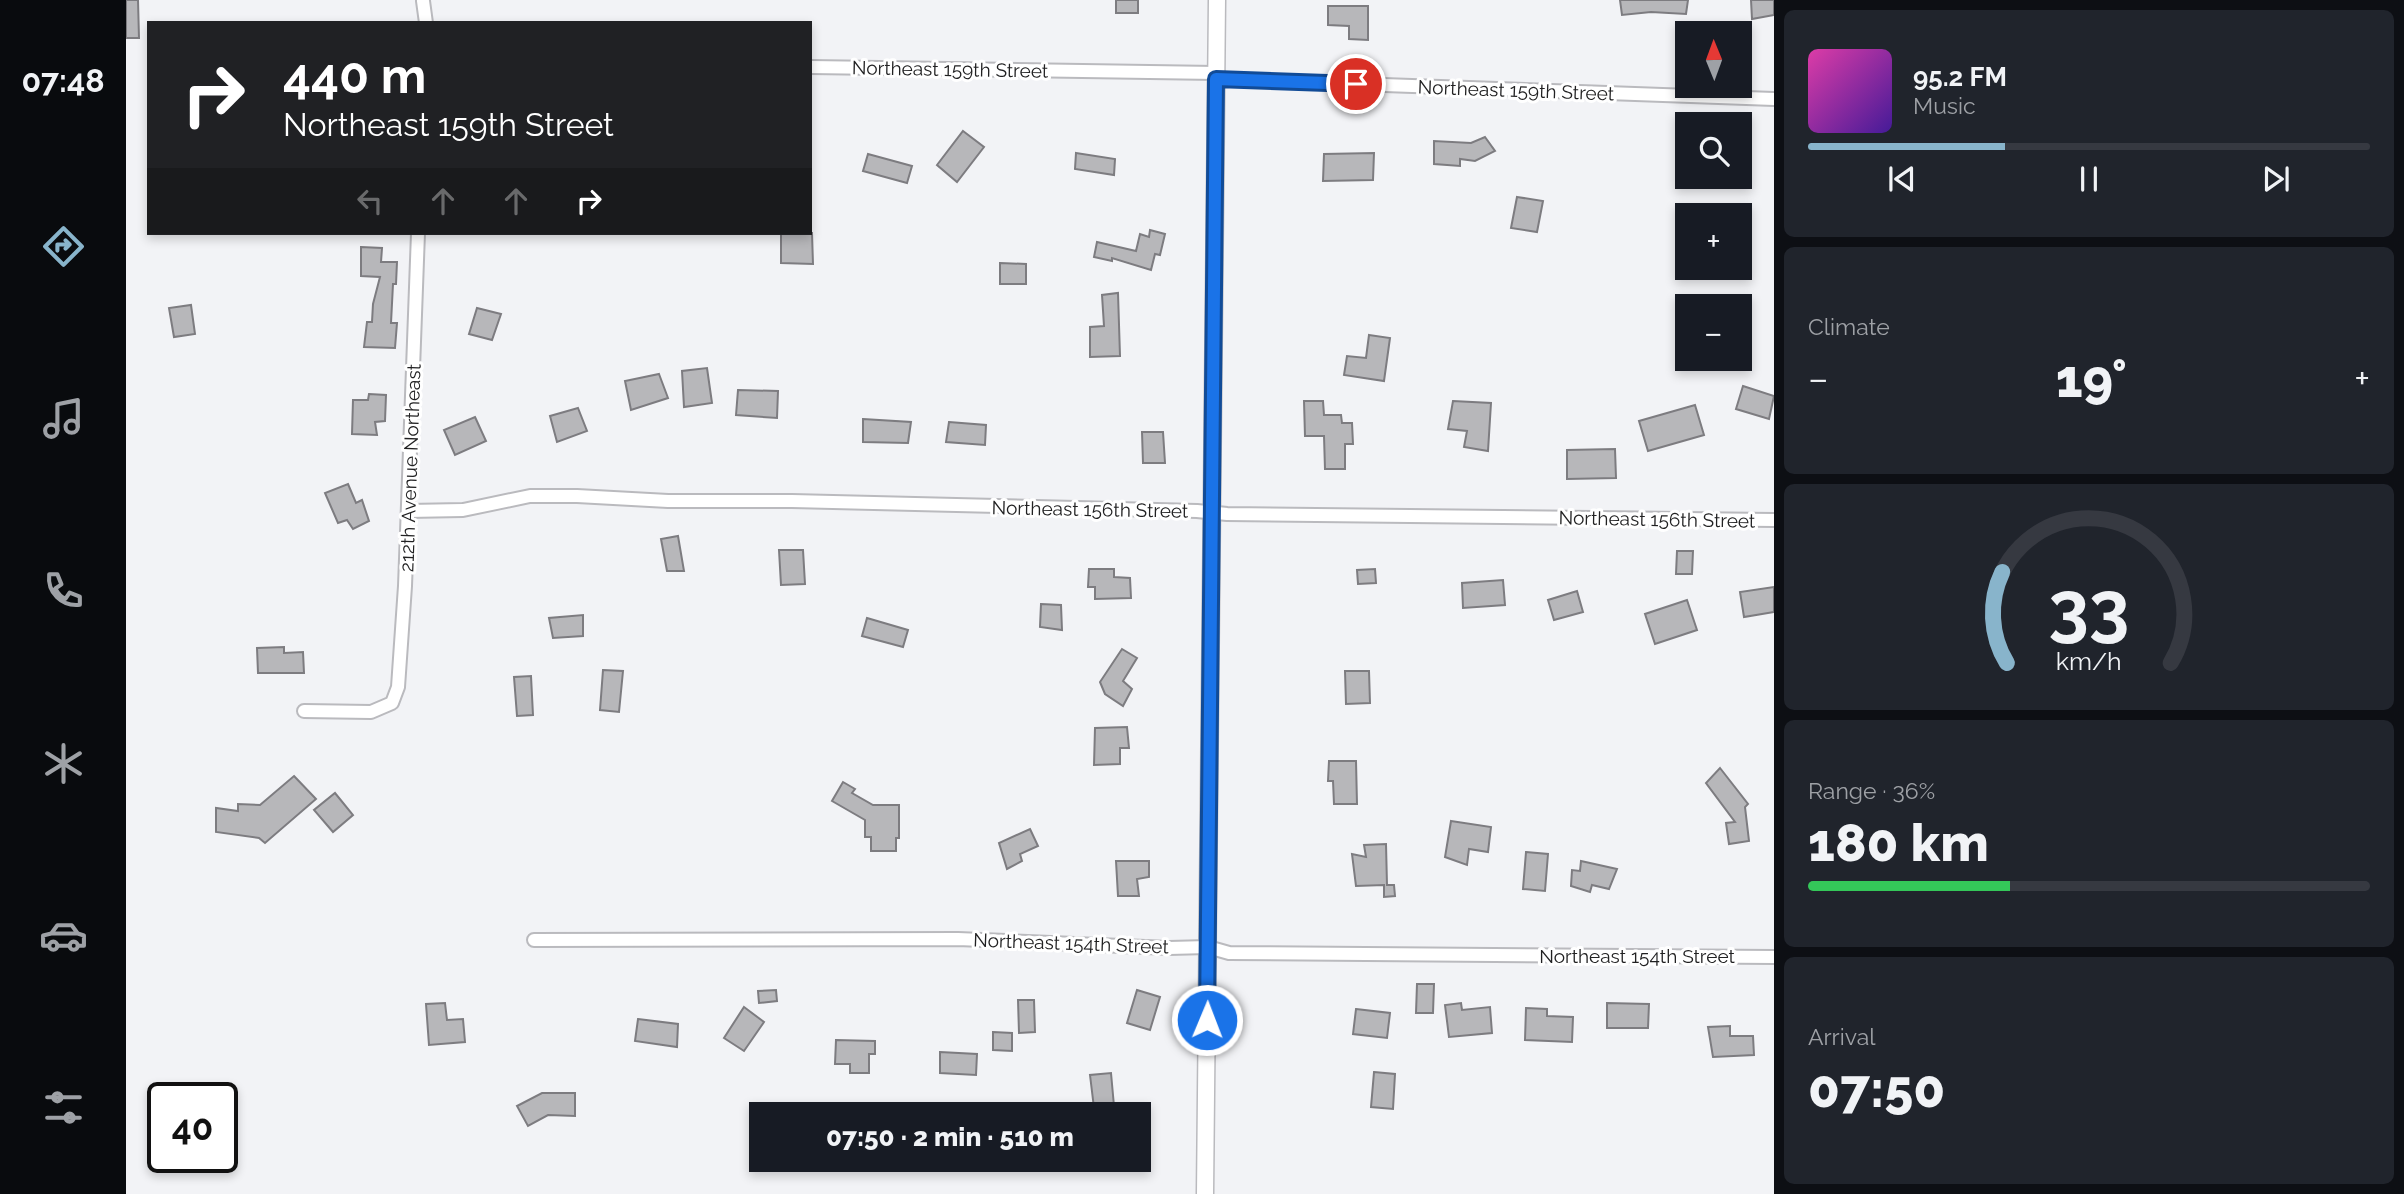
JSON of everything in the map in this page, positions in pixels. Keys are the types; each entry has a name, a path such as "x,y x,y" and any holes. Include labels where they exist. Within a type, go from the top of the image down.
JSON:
{"street":[{"path":"1205,1194 1217,0"},
{"path":"423,1 426,21"},
{"name":"Northeast 159th Street","path":"812,67 1216,76 1774,99"},
{"name":"212th Avenue Northeast","path":"304,711 371,712 392,703 398,687 408,511 418,235"},
{"name":"Northeast 156th Street","path":"408,511 463,510 530,496 577,496 668,501 792,501 1227,514 1774,520"},
{"name":"Northeast 154th Street","path":"534,940 958,939 1169,948 1208,947 1229,953 1774,957"}],"building":[{"path":"126,0 138,0 139,38 126,38"},
{"path":"1116,0 1138,0 1138,13 1116,13"},
{"path":"1620,0 1688,0 1686,14 1651,12 1622,15"},
{"path":"1751,0 1774,0 1774,15 1752,19"},
{"path":"1328,6 1368,6 1368,40 1349,39 1349,26 1328,25"},
{"path":"963,131 984,147 957,182 937,165"},
{"path":"1485,137 1495,151 1475,161 1460,159 1460,166 1434,164 1434,141 1471,143"},
{"path":"1076,153 1115,159 1114,175 1075,169"},
{"path":"1374,153 1373,180 1323,181 1324,154"},
{"path":"868,154 912,166 907,183 863,171"},
{"path":"1517,197 1543,201 1537,232 1511,228"},
{"path":"1150,230 1165,234 1160,255 1155,254 1151,270 1112,258 1112,261 1094,257 1097,242 1136,251 1140,234 1149,237"},
{"path":"812,233 813,264 781,263 781,235"},
{"path":"361,247 382,248 381,262 397,262 391,323 397,323 395,348 364,347 367,322 372,322 373,304 380,277 361,276"},
{"path":"1000,263 1026,264 1026,284 1000,284"},
{"path":"1118,293 1120,356 1090,357 1090,327 1104,326 1102,295"},
{"path":"191,305 195,334 174,337 169,308"},
{"path":"477,308 501,314 492,340 469,334"},
{"path":"1369,335 1390,338 1384,381 1344,375 1347,356 1366,358"},
{"path":"707,368 712,403 684,407 682,371"},
{"path":"659,374 668,398 631,410 625,381"},
{"path":"1743,386 1774,396 1769,419 1736,409"},
{"path":"738,390 778,391 777,418 736,415"},
{"path":"369,394 386,395 385,421 375,422 377,435 352,434 353,400 368,400"},
{"path":"1304,401 1323,401 1324,415 1341,415 1342,423 1352,423 1353,444 1345,444 1345,469 1325,469 1324,436 1305,436"},
{"path":"1453,401 1491,403 1488,451 1464,447 1467,431 1448,429"},
{"path":"1695,405 1704,435 1648,451 1639,421"},
{"path":"578,408 587,431 557,442 550,416"},
{"path":"475,417 486,441 455,455 444,430"},
{"path":"863,419 911,422 908,443 863,442"},
{"path":"949,422 986,425 985,445 946,442"},
{"path":"1142,432 1163,432 1165,463 1143,463"},
{"path":"1615,449 1616,478 1567,479 1567,450"},
{"path":"348,484 356,503 362,500 369,521 353,529 347,520 338,523 325,493"},
{"path":"678,536 684,571 667,571 661,539"},
{"path":"779,550 803,550 805,584 781,585"},
{"path":"1677,551 1693,551 1692,574 1676,574"},
{"path":"1089,569 1114,569 1114,577 1130,578 1131,598 1095,599 1095,587 1088,587"},
{"path":"1375,569 1376,583 1358,584 1357,570"},
{"path":"1503,580 1505,605 1463,608 1462,583"},
{"path":"1774,587 1774,612 1744,617 1740,592"},
{"path":"1577,591 1583,612 1554,620 1548,600"},
{"path":"1687,600 1697,630 1655,644 1645,614"},
{"path":"1041,604 1061,605 1062,630 1040,627"},
{"path":"583,615 583,636 553,638 549,618"},
{"path":"867,618 908,630 903,647 862,636"},
{"path":"284,647 284,653 303,652 304,673 258,673 257,648"},
{"path":"1122,649 1137,658 1123,681 1132,689 1123,706 1105,694 1100,682"},
{"path":"603,670 623,671 619,712 600,710"},
{"path":"1345,671 1369,671 1370,703 1346,704"},
{"path":"531,676 533,715 517,716 514,677"},
{"path":"1127,727 1129,748 1120,748 1120,764 1094,765 1095,728"},
{"path":"1329,761 1356,761 1357,804 1334,804 1333,781 1328,781"},
{"path":"1720,768 1748,804 1745,807 1749,841 1729,844 1726,823 1735,822 1706,783"},
{"path":"294,776 316,799 265,843 259,838 216,832 216,808 238,811 238,804 260,805"},
{"path":"843,782 855,789 852,793 873,805 899,805 899,838 896,838 896,851 871,851 871,837 865,837 865,820 832,801"},
{"path":"335,793 353,815 333,832 314,810"},
{"path":"1451,821 1491,827 1488,852 1469,849 1467,865 1445,857"},
{"path":"1030,829 1038,846 1020,854 1022,861 1007,869 999,843"},
{"path":"1386,844 1387,885 1394,885 1395,896 1384,897 1384,885 1356,886 1352,854 1366,857 1364,845"},
{"path":"1526,852 1548,854 1545,891 1523,889"},
{"path":"1116,861 1149,861 1149,877 1137,879 1139,896 1118,896"},
{"path":"1581,861 1617,869 1609,889 1592,885 1590,892 1571,886 1572,870 1580,871"},
{"path":"1417,984 1434,984 1433,1013 1416,1013"},
{"path":"776,990 777,1001 759,1003 758,991"},
{"path":"1137,990 1160,997 1150,1030 1127,1023"},
{"path":"1018,1000 1034,1000 1035,1032 1019,1033"},
{"path":"445,1003 447,1020 463,1019 465,1042 429,1045 426,1004"},
{"path":"1461,1003 1462,1010 1490,1007 1492,1033 1449,1037 1445,1005"},
{"path":"1607,1003 1649,1004 1648,1028 1607,1028"},
{"path":"744,1007 764,1022 744,1051 724,1038"},
{"path":"1526,1008 1547,1009 1547,1016 1573,1017 1572,1042 1525,1040"},
{"path":"1356,1009 1390,1013 1387,1038 1353,1034"},
{"path":"638,1019 678,1024 677,1047 635,1041"},
{"path":"1730,1026 1730,1036 1753,1036 1754,1055 1713,1057 1708,1027"},
{"path":"993,1032 1012,1033 1012,1051 993,1050"},
{"path":"836,1040 875,1041 875,1054 869,1054 869,1073 850,1073 850,1064 835,1064"},
{"path":"940,1052 977,1054 976,1075 940,1073"},
{"path":"1374,1072 1395,1074 1393,1109 1371,1107"},
{"path":"1111,1073 1114,1102 1093,1102 1090,1075"},
{"path":"542,1093 575,1093 575,1116 548,1115 528,1126 517,1106"}],"route":[{"path":"1207,1020 1216,79 1356,84"}]}
